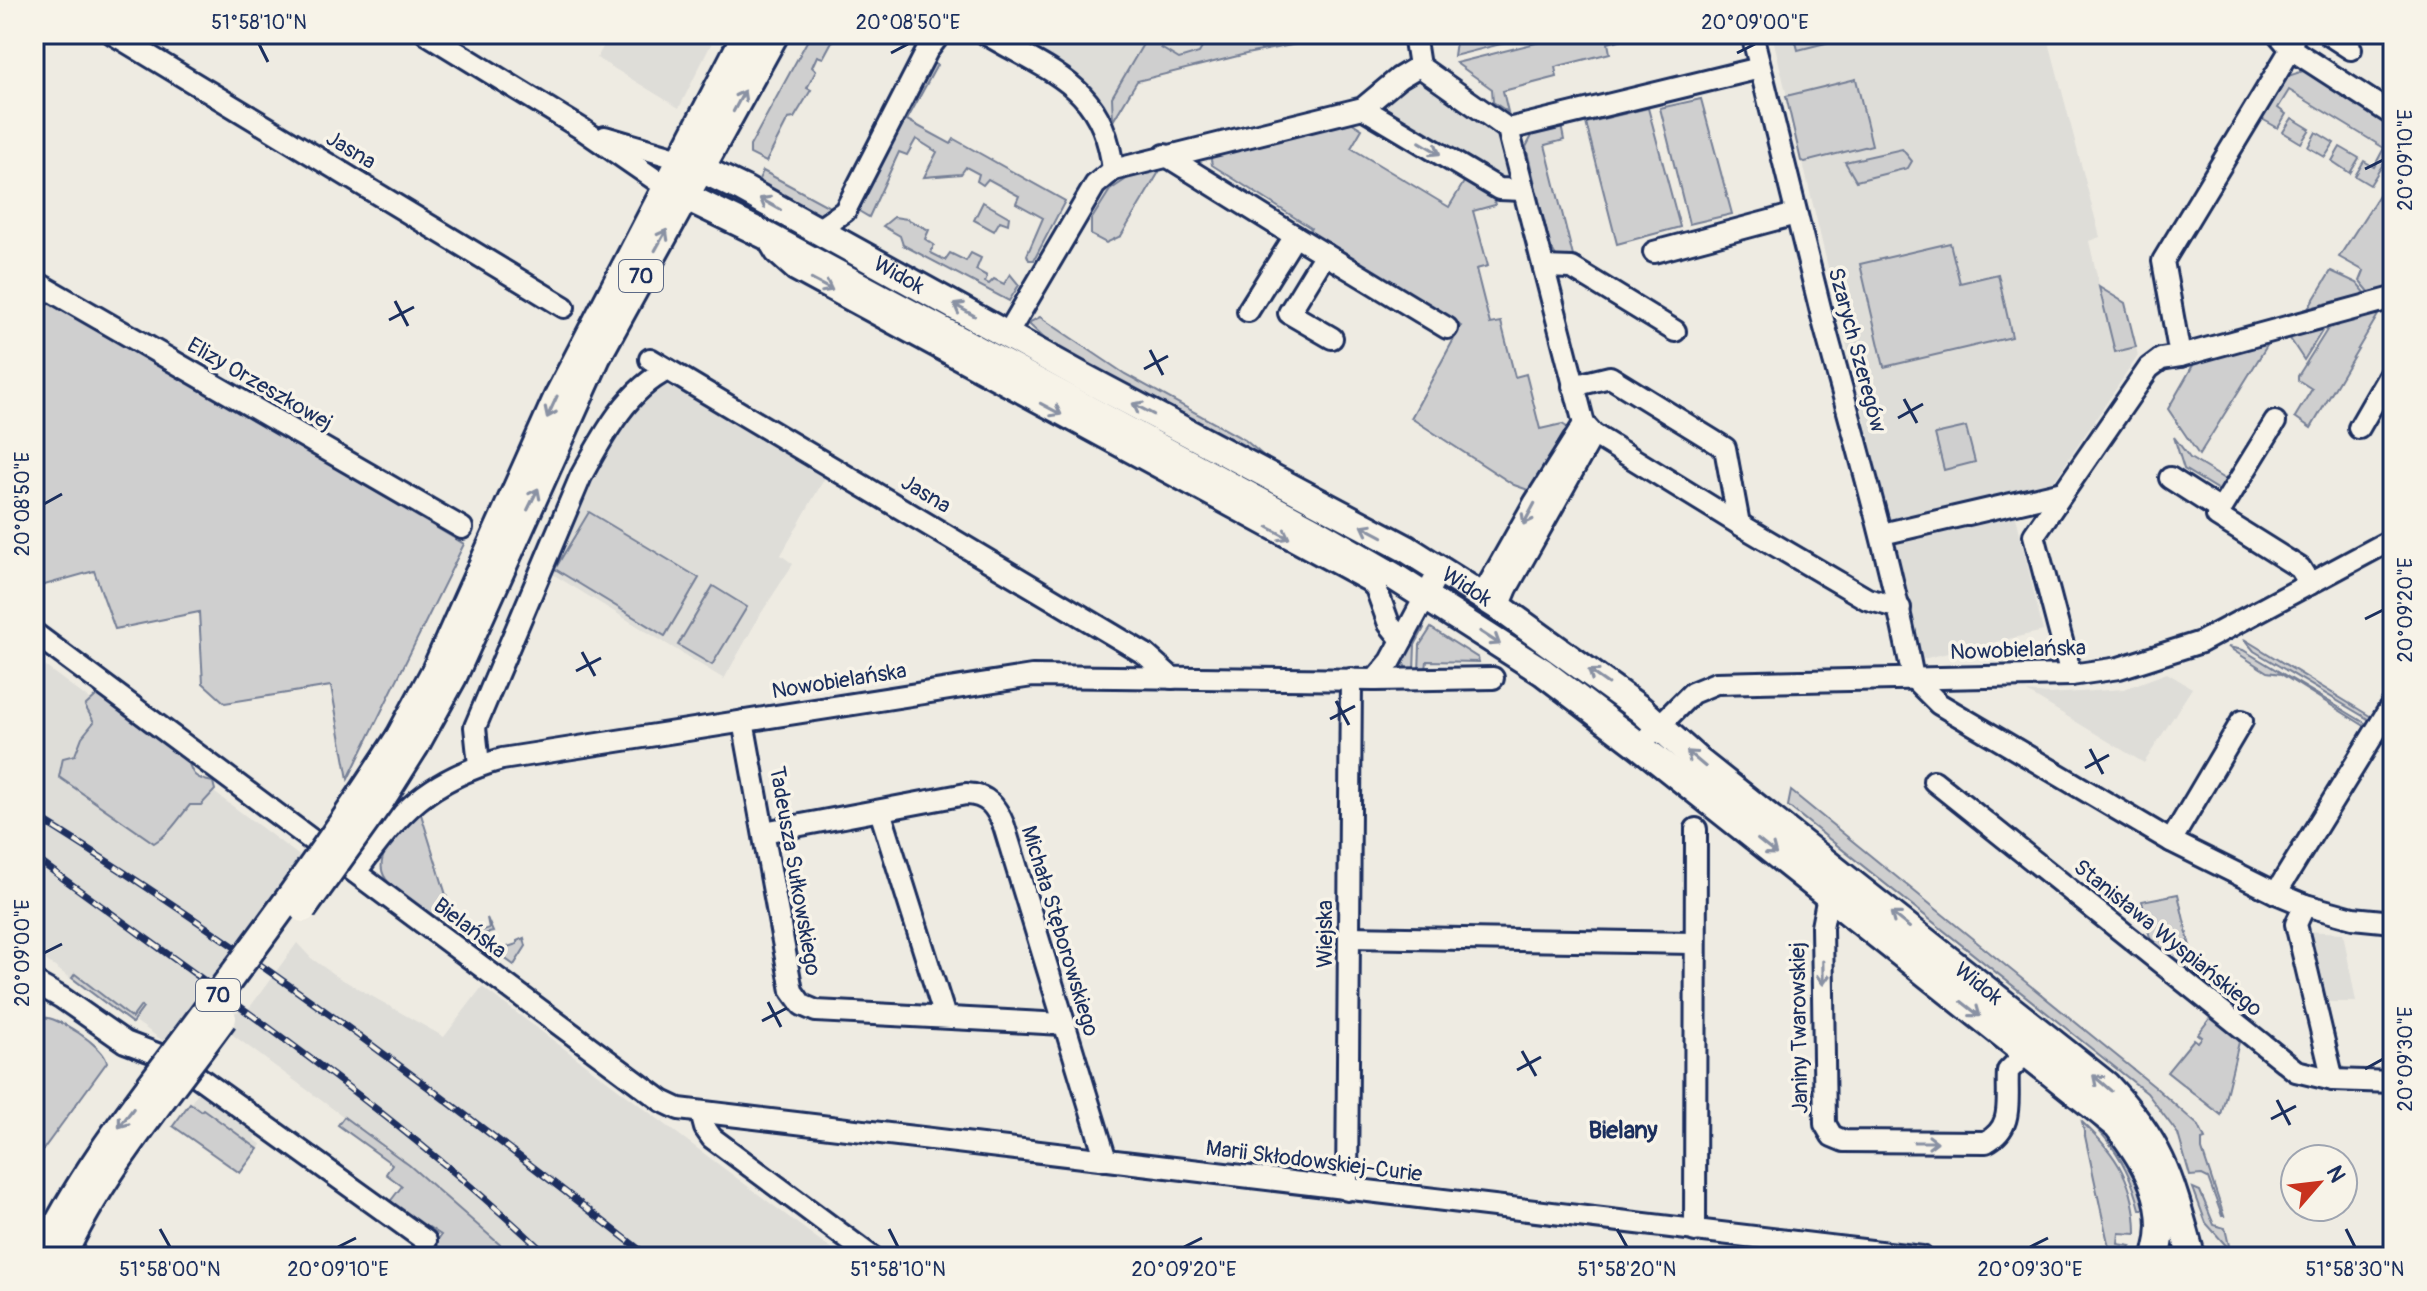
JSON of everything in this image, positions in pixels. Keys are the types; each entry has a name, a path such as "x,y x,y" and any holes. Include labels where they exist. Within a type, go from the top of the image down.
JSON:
{"main road":[{"name":"70","path":"62,1257 109,1174 381,800 558,396 691,163 775,34"},
{"name":"70","path":"691,163 739,36"},
{"name":"Widok","path":"691,163 1440,569 1491,601 1616,690 1738,793 2106,1085 2141,1123 2158,1153 2197,1252"},
{"name":"Widok","path":"676,191 765,235 1315,531 1543,672 2100,1109 2131,1142 2161,1206 2163,1234 2155,1255"},
{"name":"70","path":"38,1256 84,1177 366,790 408,741"},
{"path":"2155,1255 2167,1248 2197,1252"}],"street":[{"name":"Jasna","path":"113,34 564,307"},
{"name":"Widok","path":"427,34 676,191"},
{"path":"818,230 845,211 927,51 940,34"},
{"path":"986,34 1080,90 1099,117 1109,144 1113,170"},
{"path":"1414,34 1419,66 1508,129 1573,386 1589,429 1739,524 1867,599 1900,608"},
{"name":"Szarych Szeregów","path":"1752,34 1796,214 1882,534 1913,678"},
{"path":"2328,34 2351,49"},
{"path":"2180,356 2163,261 2287,39 2393,115"},
{"path":"1008,333 1095,185 1113,170 1363,108 1419,66"},
{"path":"1508,129 1760,68"},
{"path":"1363,108 1499,189 1523,190"},
{"name":"Widok","path":"582,129 691,163"},
{"path":"1165,155 1447,328"},
{"path":"1654,252 1796,214"},
{"name":"Widok","path":"765,235 776,253 795,270 1369,581 1376,588 1389,624 1402,640"},
{"path":"1248,311 1295,236"},
{"path":"1325,254 1289,313 1332,338"},
{"path":"1544,267 1572,268 1675,331"},
{"name":"Elizy Orzeszkowej","path":"34,281 462,528"},
{"path":"2071,675 2034,535 2149,368 2161,359 2393,298"},
{"name":"Jasna","path":"650,359 1145,654 1172,678"},
{"path":"2359,428 2393,369"},
{"path":"479,765 475,727 581,476 626,406 655,376 668,370"},
{"path":"1573,386 1610,377 1725,448 1739,524"},
{"path":"2275,422 2217,516 2300,568 2310,584"},
{"path":"1491,601 1507,588 1589,429"},
{"path":"2170,478 2220,510"},
{"path":"1882,534 2063,492"},
{"name":"Nowobielańska","path":"1640,746 1692,693 1716,683 2071,675 2119,668 2179,651 2222,632 2393,539"},
{"path":"1375,680 1391,661 1440,569"},
{"name":"Bielańska","path":"34,633 662,1101 679,1109 701,1113"},
{"name":"Nowobielańska","path":"356,872 399,815 449,778 479,765 535,753 1032,676 1375,680 1493,678"},
{"path":"1913,678 1939,704 2171,841 2305,905 2353,918 2393,922"},
{"name":"Wiejska","path":"1347,1190 1351,679"},
{"path":"2276,893 2385,733 2393,703"},
{"name":"Tadeusza Sułkowskiego","path":"743,721 792,991 802,1005 816,1011 1063,1024"},
{"path":"2171,841 2242,721"},
{"name":"Stanisława Wyspiańskiego","path":"1934,781 2296,1071 2333,1080 2393,1082"},
{"name":"Michała Stęborowskiego","path":"764,832 966,794 982,796 994,805 1004,826 1106,1160"},
{"path":"880,811 945,1017"},
{"path":"1695,1231 1696,829"},
{"name":"Janiny Twarowskiej","path":"1828,896 1822,927 1825,1124 1832,1136 1844,1141 1986,1142 1998,1136 2007,1120 2008,1071 2026,1053"},
{"path":"2305,905 2296,924 2333,1080"},
{"path":"1349,937 1694,943"},
{"path":"35,986 62,998 129,1044 157,1054 194,1074 426,1241"},
{"path":"701,1113 712,1138 872,1257"},
{"name":"Marii Skłodowskiej-Curie","path":"701,1113 1922,1257"}],"shaded area":[{"path":"610,34 716,34 679,108 597,58"},
{"path":"811,34 836,34 823,58 817,56 812,67 816,71 807,88 811,90 794,118 788,119 766,162 750,154 750,146"},
{"path":"998,34 1237,34 1249,41 1255,37 1246,54 1137,81 1113,121 1097,93"},
{"path":"1149,34 1164,34 1165,42 1161,48 1179,59 1199,53 1210,34 1233,34 1250,44 1257,34 1269,39 1259,44 1261,50 1293,41 1298,34 1338,36 1246,54 1137,81 1113,121 1112,97"},
{"path":"1457,34 1540,34 1454,56"},
{"path":"1572,34 1642,34 1608,43 1610,53 1555,67 1557,77 1503,91 1508,112 1493,102 1492,89 1456,63"},
{"path":"1772,34 2047,34 2100,237 2089,241 2114,351 2136,347 2138,356 2052,484 1894,522 1888,517"},
{"path":"1794,34 1848,34 1849,37 1798,50"},
{"path":"931,62 937,65 907,120 951,144 954,139 1065,201 1034,260 1029,260 1027,255 1043,218 1016,203 1019,196 988,179 983,185 977,181 979,174 966,167 961,174 924,177 937,152 916,139 907,155 899,152 869,217 852,207"},
{"path":"2306,70 2388,120 2390,153 2370,185 2355,176 2364,161 2374,167 2384,148 2289,90 2278,108 2286,114 2278,128 2262,119 2288,76"},
{"path":"1856,79 1872,145 1801,161 1786,96"},
{"path":"1407,81 1429,83 1502,129 1514,175 1500,180 1387,111 1388,96"},
{"path":"1701,99 1732,214 1689,224 1660,108"},
{"path":"1648,108 1680,227 1617,244 1586,123"},
{"path":"2292,118 2310,129 2301,143 2283,132"},
{"path":"1346,119 1362,129 1351,148 1449,207 1467,177 1492,192 1495,205 1473,211 1488,266 1476,269 1490,324 1501,322 1515,377 1526,374 1540,429 1562,424 1567,427 1531,491 1514,485 1411,418 1461,326 1308,233 1311,228 1212,165 1210,154"},
{"path":"1561,125 1564,140 1545,145 1573,256 1569,263 1558,259 1550,246 1526,147 1534,132"},
{"path":"2316,132 2334,143 2325,157 2308,147"},
{"path":"2340,147 2359,158 2350,173 2332,161"},
{"path":"1902,149 1912,161 1908,168 1856,181 1845,162"},
{"path":"2393,159 2393,200 2381,192"},
{"path":"1157,168 1159,172 1121,236 1106,243 1091,235 1091,220 1110,190 1137,172"},
{"path":"763,171 837,211 821,216 758,181"},
{"path":"2379,195 2391,203 2388,208 2393,212 2393,286 2370,293 2360,281 2364,271 2339,257"},
{"path":"983,202 1009,217 1008,224 1000,221 994,231 974,220"},
{"path":"894,217 907,219 929,230 925,239 934,245 931,253 945,260 950,253 966,261 971,253 981,258 976,270 987,276 985,282 989,284 994,279 1004,284 1010,274 1019,285 1009,301 903,245 900,236 883,226"},
{"path":"1950,243 1960,283 1998,274 2012,337 1884,367 1860,264"},
{"path":"2331,271 2357,283 2373,302 2306,312"},
{"path":"2099,287 2125,303 2136,347 2115,352"},
{"path":"34,290 464,544 348,779 331,686 225,703 203,683 199,612 115,629 94,571 34,588"},
{"path":"2370,311 2378,315 2311,428 2295,417 2312,389 2298,380 2298,376 2332,322"},
{"path":"1040,317 1125,374 1245,440 1271,462 1116,383 1047,341 1030,325"},
{"path":"2327,323 2304,360 2287,334"},
{"path":"2268,344 2199,455 2168,409 2196,360"},
{"path":"648,368 827,474 781,555 793,564 724,679 546,570 580,507 572,502"},
{"path":"1966,427 1975,462 1944,470 1935,434"},
{"path":"2174,437 2190,458 2226,480 2220,491 2184,469"},
{"path":"2014,508 2043,631 1918,660 1891,538"},
{"path":"589,512 699,578 665,636 555,569"},
{"path":"713,586 747,607 712,665 678,645"},
{"path":"1420,623 1424,628 1415,645 1414,672 1406,668 1402,660"},
{"path":"1431,628 1478,658 1479,662 1427,661 1426,670 1419,672 1420,645"},
{"path":"2244,639 2373,718 2373,722 2254,651"},
{"path":"2228,647 2243,650 2370,726 2366,727 2281,674 2267,672"},
{"path":"34,658 321,872 215,1020 250,1007 297,943 311,958 336,976 444,1037 482,987 842,1257 512,1257 409,1165 214,1021 187,1058 91,986 71,979 37,954 41,949 34,944"},
{"path":"2167,673 2192,688 2144,763 2027,692 2049,694 2124,689"},
{"path":"97,695 152,730 182,754 198,777 213,782 215,790 201,805 190,805 169,831 154,843 59,777 63,758 75,755 82,737 94,722 85,706"},
{"path":"1791,791 2199,1126 2205,1139 2202,1140 2202,1150 2224,1216 2208,1178 2190,1176 2178,1134 2147,1093 1788,806"},
{"path":"420,811 455,924 451,928 396,889 382,870 385,851"},
{"path":"2178,894 2198,982 2151,943 2142,901"},
{"path":"487,918 493,932 484,934 475,947 458,935 471,923 475,933 489,928"},
{"path":"2305,931 2343,933 2356,1002 2325,1002"},
{"path":"524,938 526,946 514,965 500,955 501,949"},
{"path":"75,974 132,1018 141,1006 143,1008 132,1023 72,978"},
{"path":"2214,1013 2241,1034 2221,1115 2167,1072 2194,1039 2198,1042 2202,1037 2198,1034"},
{"path":"40,1017 57,1021 78,1033 97,1048 107,1062 34,1162 34,1022"},
{"path":"2023,1068 2030,1068 2118,1142 2152,1209 2140,1209 2122,1162 2096,1128"},
{"path":"199,1091 259,1131 254,1139 262,1145 258,1149 204,1109 201,1111 190,1104"},
{"path":"190,1103 258,1149 240,1173 173,1126"},
{"path":"344,1117 409,1165 514,1257 451,1257 435,1244 441,1235 429,1227 424,1229 389,1203 402,1186 386,1174 392,1164 338,1125"},
{"path":"2082,1122 2105,1146 2128,1185 2136,1234 2119,1233 2118,1244 2131,1246 2121,1257 2111,1257"},
{"path":"2193,1188 2200,1191 2214,1225 2225,1228 2230,1250 2206,1223"}],"railway":[{"path":"34,815 193,918 348,1027 649,1257"},
{"path":"34,857 363,1099 489,1202 549,1257"}],"district":[{"name":"Bielany","path":"1623,1130"}]}
